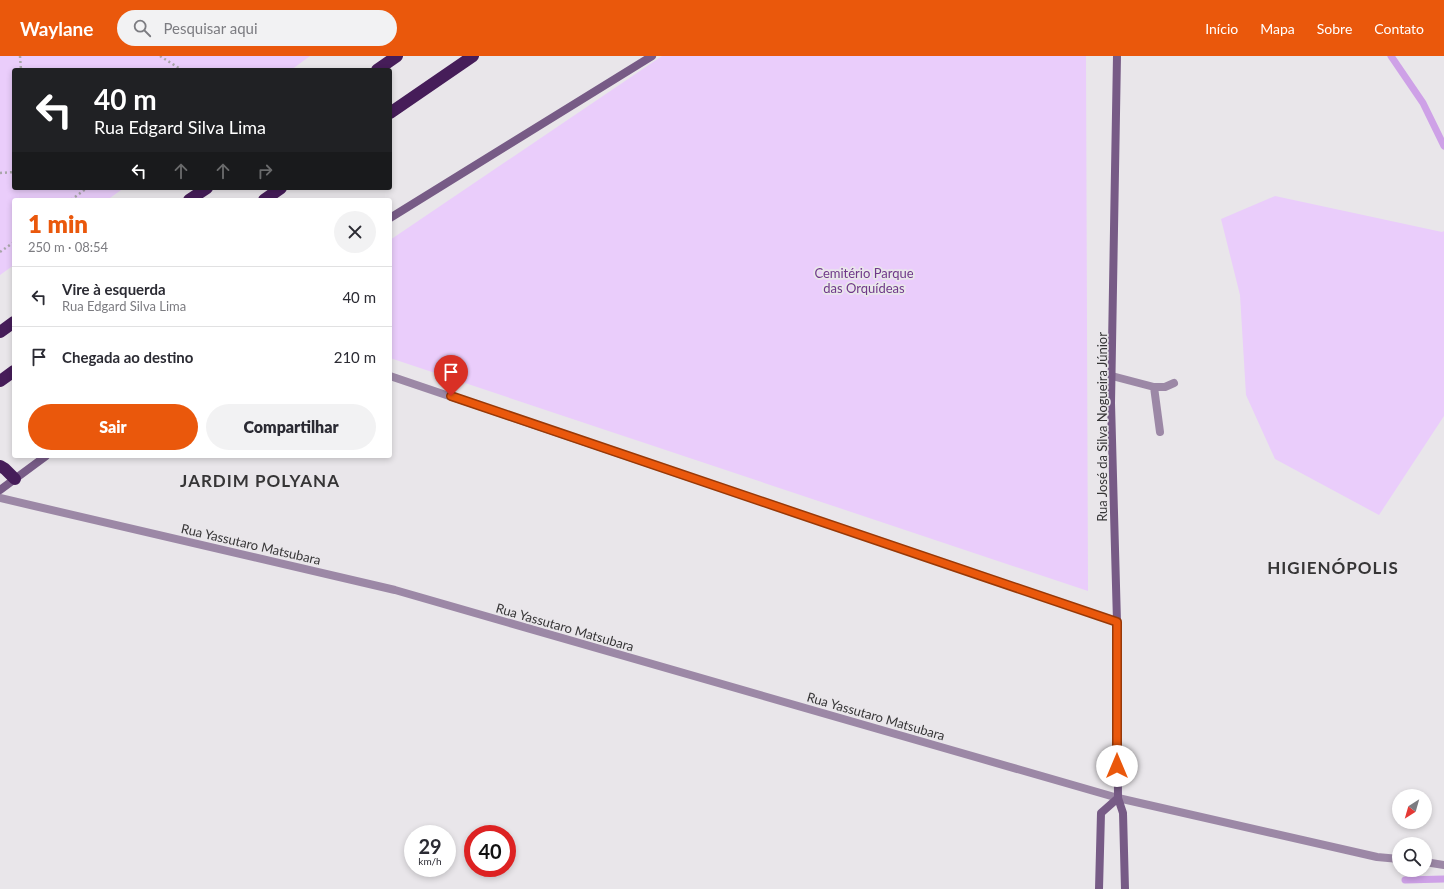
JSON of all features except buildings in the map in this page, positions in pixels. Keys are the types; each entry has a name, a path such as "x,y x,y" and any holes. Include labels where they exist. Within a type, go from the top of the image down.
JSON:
{"highway":[{"path":"379,68 397,56"},
{"path":"392,112 473,56"},
{"path":"192,198 204,190"},
{"path":"267,198 278,190"},
{"path":"0,332 12,323"},
{"path":"0,381 12,372"},
{"path":"0,466 16,479"}],"street":[{"path":"392,217 652,56"},
{"name":"Rua José da Silva Nogueira Júnior","path":"1117,56 1111,403 1117,622 1118,798 1123,813 1125,889"},
{"path":"1112,376 1154,387 1165,387 1174,383"},
{"path":"392,377 1117,622"},
{"path":"1154,387 1160,432"},
{"path":"0,490 43,458"},
{"name":"Rua Yassutaro Matsubara","path":"0,498 395,590 1118,798 1377,857 1392,859"},
{"path":"1099,889 1101,813 1118,798"},
{"path":"1432,863 1444,864"}],"path":[{"path":"20,56 21,68"},
{"path":"160,56 179,68"},
{"path":"0,173 12,172"},
{"path":"74,198 84,190"},
{"path":"0,252 12,243"}],"green space":[{"path":"0,56 310,56 294,68 12,68 12,190 121,190 110,198 12,198 12,266 0,275"},
{"name":"Cemitério Parque das Orquídeas","path":"662,56 1086,56 1088,591 392,359 392,239"},
{"path":"1275,196 1442,232 1444,231 1444,416 1379,515 1275,459 1246,395 1240,295 1221,219"}],"waterway":[{"path":"1391,56 1423,103 1444,146"},
{"path":"1405,880 1444,879"}],"district":[{"name":"JARDIM POLYANA","path":"260,480"},
{"name":"HIGIENÓPOLIS","path":"1333,567"}],"route":[{"path":"451,396 1117,622 1117,766"}]}
